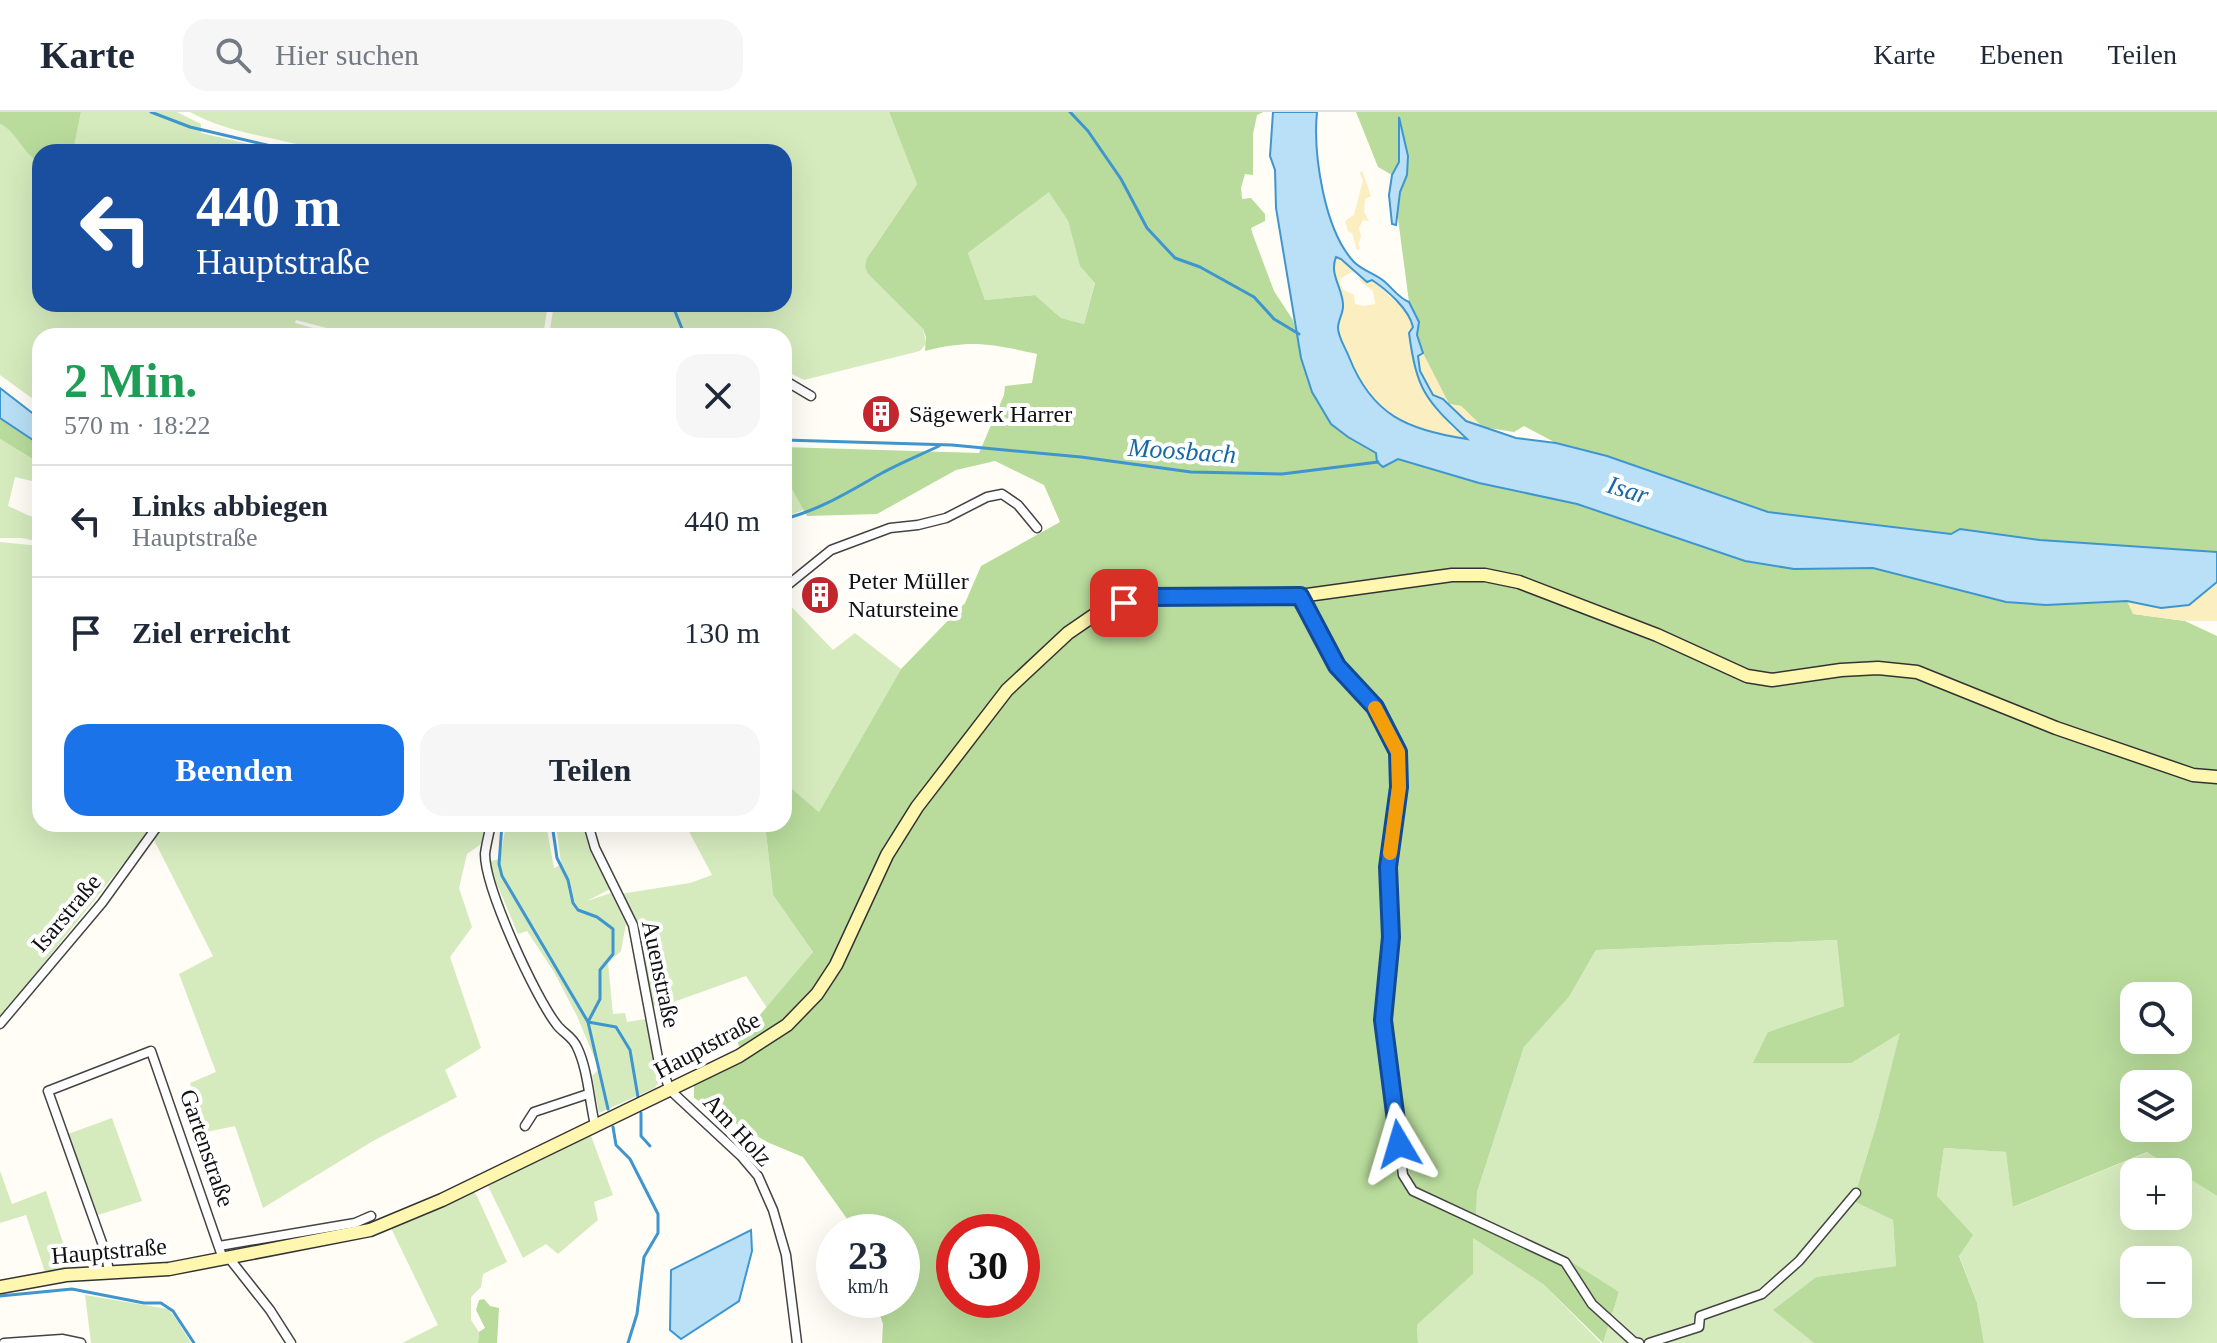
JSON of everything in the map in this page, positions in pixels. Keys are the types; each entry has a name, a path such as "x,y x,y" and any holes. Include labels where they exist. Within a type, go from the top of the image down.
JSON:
{"main road":[{"name":"Hauptstraße","path":"0,1287 66,1275 169,1269 224,1254 314,1242 392,1223 760,1044 787,1025 817,994 836,965 887,855 917,807 1007,690 1068,633 1103,609 1145,597 1300,596 1452,575 1496,577 1519,582 1657,635 1747,676 1772,680 1878,668 1917,672 2056,728 2193,775 2217,777"}],"street":[{"path":"792,385 811,396"},
{"path":"792,582 831,550 890,528 946,518 987,497 1002,494 1018,505 1037,528"},
{"path":"1300,596 1337,666 1375,707 1398,752 1399,787 1388,867 1391,937 1383,1020 1403,1175 1413,1191 1565,1262 1592,1304 1637,1342"},
{"name":"Isarstraße","path":"0,1024 102,903 153,832"},
{"path":"490,832 485,856 495,894 521,961 558,1027 569,1034 576,1044 584,1064 595,1125"},
{"name":"Auenstraße","path":"590,832 595,848 633,925 658,1058 670,1090"},
{"name":"Gartenstraße","path":"109,1272 106,1254 48,1091 151,1051 224,1254 270,1310 291,1343"},
{"name":"Am Holz","path":"670,1090 741,1156 758,1176 773,1210 786,1255 797,1343"},
{"path":"525,1126 534,1112 588,1094"},
{"path":"1649,1343 1699,1327 1700,1316 1762,1294 1799,1261 1856,1193"},
{"path":"224,1254 355,1223 371,1216"},
{"path":"4,1343 62,1339 81,1343"}],"green space":[{"path":"0,112 81,112 75,144 32,144 32,157 0,124"},
{"path":"81,112 177,112 201,124 201,133 248,144 75,144"},
{"path":"190,112 889,112 917,184 867,258 868,274 923,329 926,344 920,351 804,380 792,374 792,328 550,328 553,312 792,312 792,144 295,144 206,120"},
{"path":"889,112 1263,112 1257,115 1253,134 1253,175 1245,174 1241,188 1242,199 1251,198 1265,214 1265,221 1251,228 1253,235 1274,291 1293,320 1312,392 1331,424 1376,453 1479,483 1577,504 1745,561 1794,569 1873,568 2007,602 2046,605 2127,601 2134,614 2185,621 2217,636 2217,1196 2192,1180 2192,1158 2157,1158 2147,1152 2132,1158 2120,1158 2120,1163 2013,1207 2006,1152 1944,1148 1937,1196 1973,1235 1959,1256 1977,1303 1984,1343 1814,1343 1773,1310 1816,1277 1896,1266 1893,1220 1853,1201 1900,1033 1851,1063 1753,1063 1768,1032 1844,1006 1837,940 1596,950 1569,997 1524,1047 1477,1192 1476,1220 1556,1252 1619,1292 1603,1343 1543,1284 1473,1238 1473,1274 1417,1325 1418,1343 882,1343 881,1318 920,1318 920,1214 844,1214 803,1157 767,1142 694,1098 694,1085 746,1058 737,1042 813,952 773,895 766,832 792,832 792,789 819,812 901,669 965,603 981,566 1060,522 1044,485 995,461 956,470 877,514 807,516 792,489 792,447 979,453 1005,386 1032,383 1037,354 981,344 925,351 923,329 868,274 865,266 867,258 917,184","holes":["1049,192 1068,221 1080,266 1095,283 1084,324 1061,318 1035,295 985,300 968,253"]},
{"path":"1356,112 2217,112 2217,552 2040,540 1960,529 1951,534 1768,512 1607,457 1556,443 1524,426 1514,432 1482,427 1461,406 1449,404 1424,356 1417,335 1419,322 1409,302 1397,211 1407,175 1399,122 1399,162 1392,175 1378,167"},
{"path":"0,124 32,157 32,312 547,312 544,328 327,328 296,320 295,323 313,328 32,328 32,398 0,375"},
{"path":"1049,191 1068,221 1080,265 1095,282 1084,324 1061,318 1035,295 985,300 968,253"},
{"path":"0,418 32,439 32,458 31,458 0,439"},
{"path":"0,439 32,458 32,481 15,477 8,506 32,516 32,540 0,538"},
{"path":"792,489 804,510 792,514"},
{"path":"0,542 32,545 32,832 149,832 0,1018"},
{"path":"792,607 833,650 855,633 901,669 819,812 792,789"},
{"path":"160,832 483,832 481,844 467,854 459,888 472,927 450,957 481,1048 445,1070 457,1097 373,1141 263,1208 235,1126 206,1132 190,1083 216,1072 179,974 213,956 154,840"},
{"path":"505,832 547,832 554,868 561,865 572,885 561,863 557,832 584,832 591,853 610,889 587,901 611,893 626,924 621,951 608,963 613,1014 625,1013 627,1022 646,1019 658,1083 655,1088 599,1113 592,1076 599,1069 554,972 527,931 518,934 493,875 490,861 500,859"},
{"path":"689,832 766,832 773,895 813,952 767,1008 746,976 657,1008 652,1003 620,894 690,883 712,875"},
{"path":"1838,940 1844,1006 1768,1032 1901,1032 1853,1201 1893,1220 1896,1266 1816,1277 1774,1310 1814,1343 1603,1343 1619,1292 1476,1220 1477,1192 1524,1047 1569,997 1596,950"},
{"path":"112,1118 142,1201 98,1215 68,1134"},
{"path":"590,1133 613,1195 594,1202 598,1220 558,1254 546,1244 523,1258 488,1186"},
{"path":"1944,1148 2007,1152 2014,1207 2120,1163 2120,1230 2192,1230 2192,1180 2217,1196 2217,1343 1984,1343 1977,1303 1937,1196"},
{"path":"2148,1152 2157,1158 2133,1158"},
{"path":"0,1171 12,1204 46,1191 71,1267 45,1272 26,1215 0,1223"},
{"path":"471,1190 476,1194 507,1262 483,1274 481,1287 471,1297 471,1320 479,1332 478,1343 402,1343 438,1325 391,1228"},
{"path":"1472,1237 1543,1284 1601,1343 1418,1343 1417,1325 1473,1274"},
{"path":"85,1295 168,1309 191,1343 91,1343"},
{"path":"484,1299 490,1306 499,1308 497,1343 478,1343 479,1332 485,1328 476,1310 479,1300"}],"sand":[{"path":"1362,170 1371,196 1365,199 1364,212 1369,221 1363,220 1359,228 1360,248 1357,250 1345,221 1354,215 1363,180"},
{"path":"1335,257 1354,271 1341,278 1340,284 1354,295 1355,304 1375,304 1373,291 1359,277 1367,282 1372,280 1411,316 1413,362 1451,427 1469,440 1411,425 1382,407 1370,395 1338,332 1343,305 1334,270"},
{"path":"1423,353 1449,404 1461,406 1482,426 1466,421 1443,399 1433,395 1420,371 1418,356"},
{"path":"2217,582 2217,621 2185,621 2133,614 2127,601 2176,606 2194,599"}],"water":[{"name":"Isar","path":"1273,112 1317,112 1319,169 1335,231 1354,262 1409,302 1419,322 1417,335 1423,353 1418,356 1420,371 1433,395 1443,399 1466,421 1516,438 1556,443 1607,456 1768,512 1951,534 1960,529 2040,540 2217,552 2217,582 2189,605 2161,608 2127,601 2046,605 2006,602 1873,568 1794,569 1745,561 1577,504 1479,483 1398,459 1383,467 1377,462 1376,453 1331,424 1312,392 1301,358 1276,208 1275,170 1270,156","holes":["1336,257 1367,282 1372,280 1384,289 1407,313 1413,327 1409,333 1420,382 1433,404 1467,439 1426,431 1409,424 1381,406 1369,393 1358,377 1338,332 1343,304 1334,263"]},
{"path":"1399,117 1408,156 1396,225 1392,224 1389,195 1392,175 1399,162"},
{"path":"0,388 32,413 32,439 0,418"},
{"path":"751,1230 752,1251 739,1301 681,1339 670,1330 671,1270"}],"waterway":[{"path":"151,112 190,127 263,144"},
{"path":"1070,112 1088,131 1121,179 1147,228 1175,258 1200,267 1254,297 1274,319 1299,334"},
{"path":"675,312 682,328"},
{"name":"Moosbach","path":"792,440 952,445 1081,457 1191,472 1282,474 1378,462"},
{"name":"Moosbach","path":"792,517 822,505 939,446"},
{"path":"501,832 499,864 502,876 588,1022 616,1027 630,1050 638,1097"},
{"name":"Moosbach","path":"553,832 557,858 568,880 573,903 578,910 597,917 613,929 613,954 600,970 600,999 588,1022 608,1109"},
{"path":"641,1113 641,1136 650,1146"},
{"name":"Moosbach","path":"613,1127 616,1145 630,1159 658,1214 658,1233 644,1257 637,1314 628,1343"},
{"path":"0,1296 72,1289 144,1303 161,1303 173,1311 194,1343"}],"slow traffic":[{"path":"1375,708 1398,752 1399,787 1390,853"}],"place":[{"name":"Sägewerk Harrer","path":"881,414"},
{"name":"Peter Müller Natursteine","path":"820,595"}],"route":[{"path":"1124,603 1145,597 1300,596 1337,666 1375,707 1387,730 1398,752 1399,787 1388,867 1391,937 1383,1020 1399,1144"}]}
